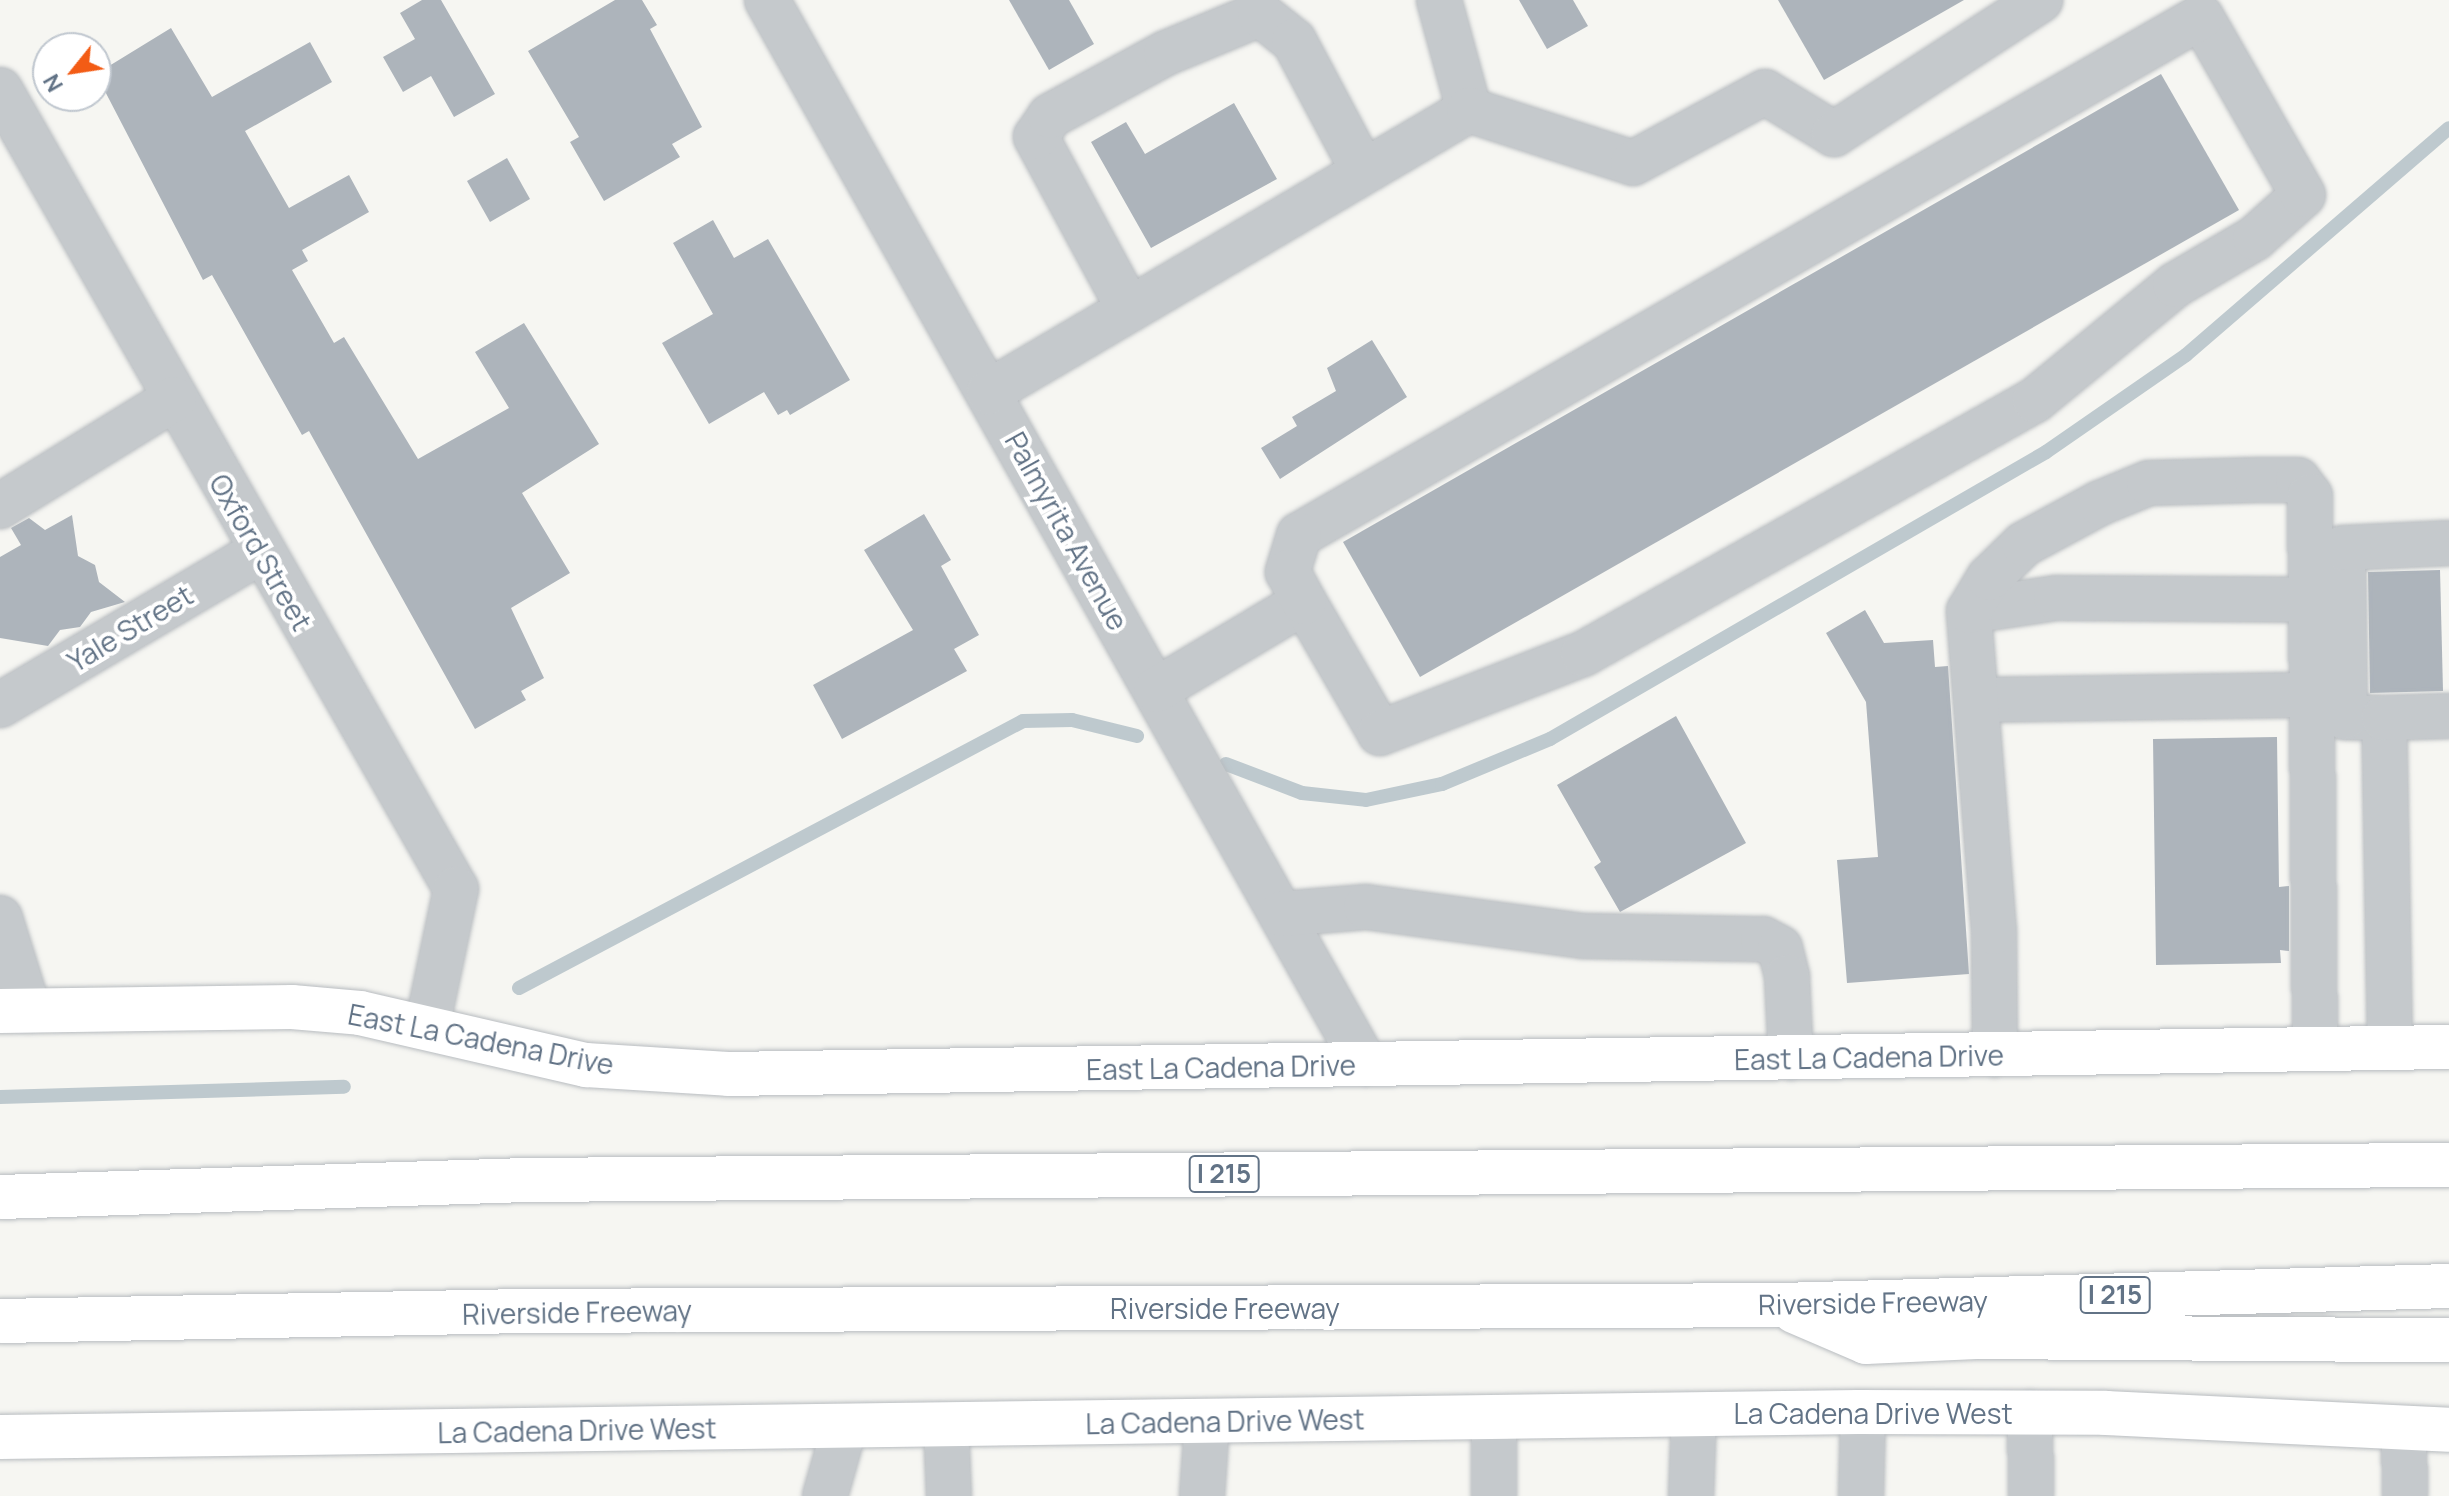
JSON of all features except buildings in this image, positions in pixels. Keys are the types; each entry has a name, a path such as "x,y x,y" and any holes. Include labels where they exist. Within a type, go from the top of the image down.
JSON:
{"main road":[{"name":"East La Cadena Drive","path":"15,1011 292,1007 427,1027 586,1065 728,1074 2449,1047"},
{"name":"I 215","path":"0,1197 525,1180 2449,1165"},
{"name":"Riverside Freeway","path":"0,1321 527,1311 1781,1305 2449,1286"},
{"path":"1781,1305 1866,1342 1976,1337 2449,1340"},
{"name":"La Cadena Drive West","path":"0,1437 1863,1412 2030,1412 2449,1430"}],"street":[{"name":"Palmyrita Avenue","path":"767,0 1365,1064"},
{"path":"1439,0 1469,110"},
{"path":"989,392 1469,110 1633,163 1765,92 1834,134 2040,0"},
{"path":"2210,9 2303,195 2255,238 2175,285 2035,400 1583,654 1380,733 1304,602 1288,572 1299,535 2210,9"},
{"path":"1129,309 1036,137 1050,116 1166,53 1260,14 1294,41 1363,171"},
{"name":"Oxford Street","path":"0,90 456,889 427,1027"},
{"path":"0,506 174,399"},
{"path":"1995,1055 1994,932 1969,611 1989,578 2024,544 2149,483 2298,480 2310,496 2315,1049"},
{"path":"2449,543 2343,548 2345,717 2449,716"},
{"name":"Yale Street","path":"0,705 261,551"},
{"path":"1969,611 2056,598 2311,600"},
{"path":"1156,690 1304,602"},
{"path":"1977,700 2312,695"},
{"path":"2384,718 2390,1048"},
{"path":"1281,914 1366,907 1583,936 1763,939 1780,948 1787,977 1791,1058"},
{"path":"0,918 15,1011"},
{"path":"1861,1496 1863,1412"},
{"path":"2030,1412 2031,1496"},
{"path":"1691,1496 1694,1415"},
{"path":"1494,1418 1494,1496"},
{"path":"1202,1496 1207,1422"},
{"path":"946,1425 949,1496"},
{"path":"825,1496 845,1426"},
{"path":"2404,1428 2405,1496"}],"waterway":[{"path":"1226,764 1302,793 1366,800 1442,784 1550,739 2046,452 2186,355 2449,128"},
{"path":"519,988 1023,721 1072,720 1137,736"},
{"path":"0,1097 344,1087"}]}
